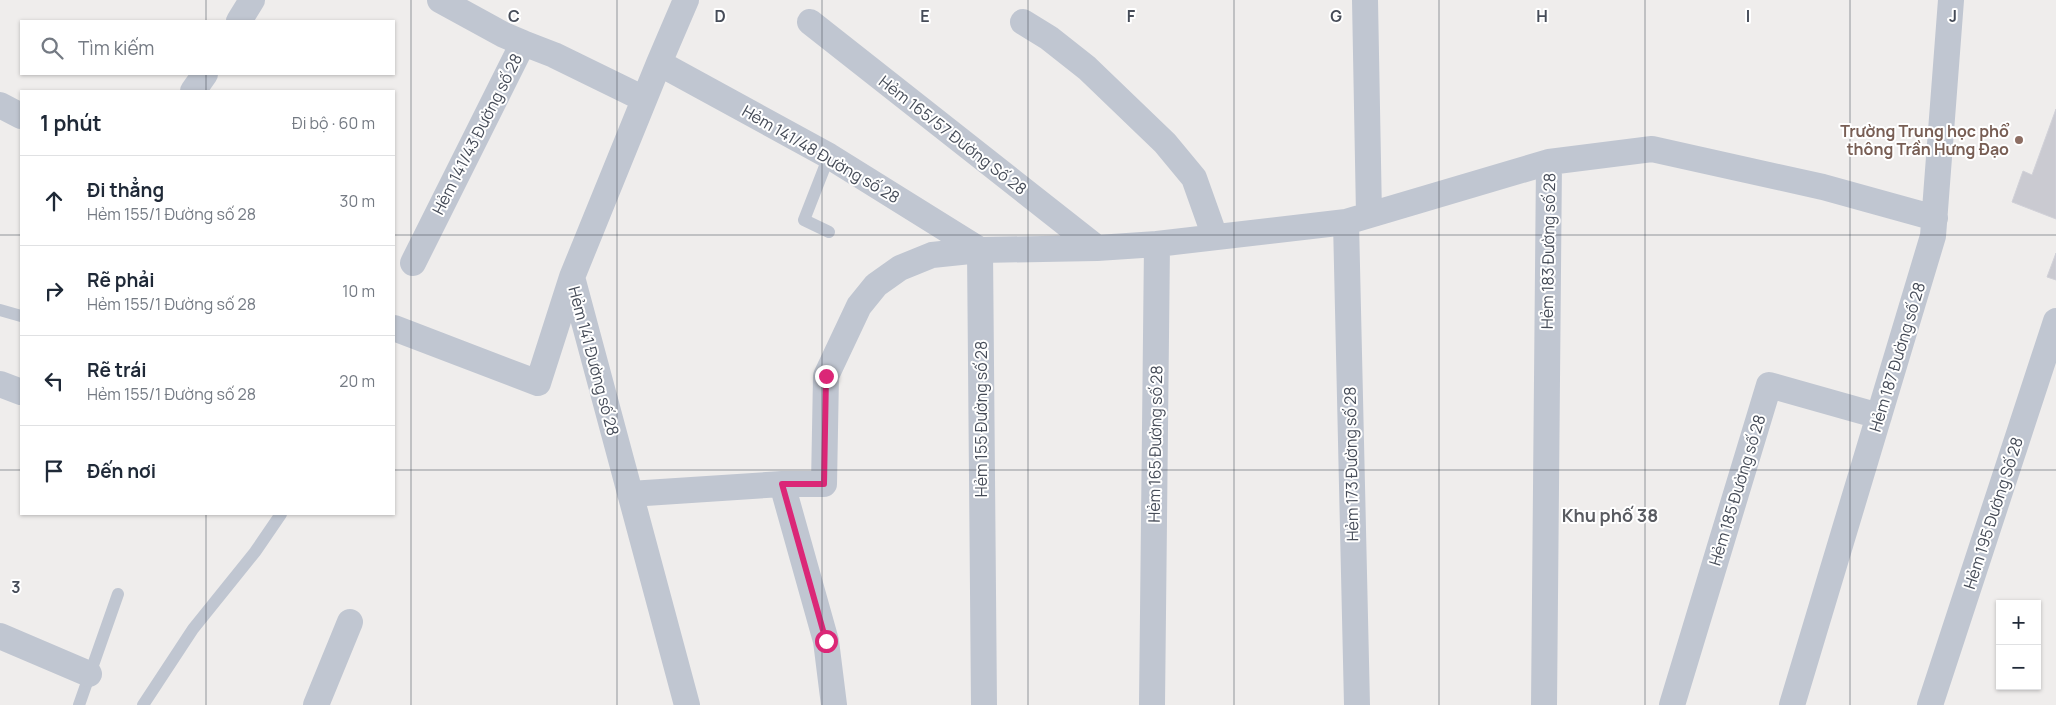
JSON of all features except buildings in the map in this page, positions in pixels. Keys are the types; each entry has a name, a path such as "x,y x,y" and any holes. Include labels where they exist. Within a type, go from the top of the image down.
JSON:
{"street":[{"path":"240,20 252,0"},
{"path":"440,0 504,35 523,43"},
{"name":"Hẻm 141 Đường số 28","path":"686,0 572,276 686,705"},
{"name":"Hẻm 173 Đường số 28","path":"1357,705 1357,218 1365,0"},
{"name":"Hẻm 187 Đường số 28","path":"1792,705 1933,236 1952,0"},
{"name":"Hẻm 165/57 Đường Số 28","path":"810,22 1097,248"},
{"path":"1023,22 1049,38 1087,68 1165,143 1194,178 1215,237"},
{"name":"Hẻm 141/43 Đường số 28","path":"412,263 523,43 554,55 644,99"},
{"name":"Hẻm 141/48 Đường số 28","path":"659,63 830,156 980,250"},
{"path":"194,90 204,75"},
{"path":"0,105 20,115"},
{"name":"Hẻm 183 Đường số 28","path":"1544,705 1549,162 1652,149 1822,188 1935,218"},
{"path":"630,494 782,484 824,484 826,376 859,306 876,285 900,268 932,255 980,250 1097,248 1157,244 1357,218 1549,162"},
{"name":"Hẻm 165 Đường số 28","path":"1152,705 1157,244"},
{"name":"Hẻm 155 Đường số 28","path":"980,250 984,705"},
{"path":"395,328 538,383 572,276"},
{"name":"Hẻm 195 Đường Số 28","path":"1930,705 2056,321"},
{"path":"0,384 20,392"},
{"name":"Hẻm 185 Đường số 28","path":"1672,705 1769,385 1879,416"},
{"path":"782,484 826,641 834,705"},
{"path":"316,705 350,622"},
{"path":"0,636 89,674"}],"lane":[{"path":"829,232 804,220 830,156"},
{"path":"0,310 20,316"},
{"path":"143,705 193,629 255,552 280,515"},
{"path":"79,705 118,594"}],"place":[{"name":"Trường Trung học phổ thông Trần Hưng Đạo","path":"2019,140"}],"district":[{"name":"Khu phố 38","path":"1610,515"}],"route":[{"path":"826,376 824,484 782,484 797,531 826,641"}]}
